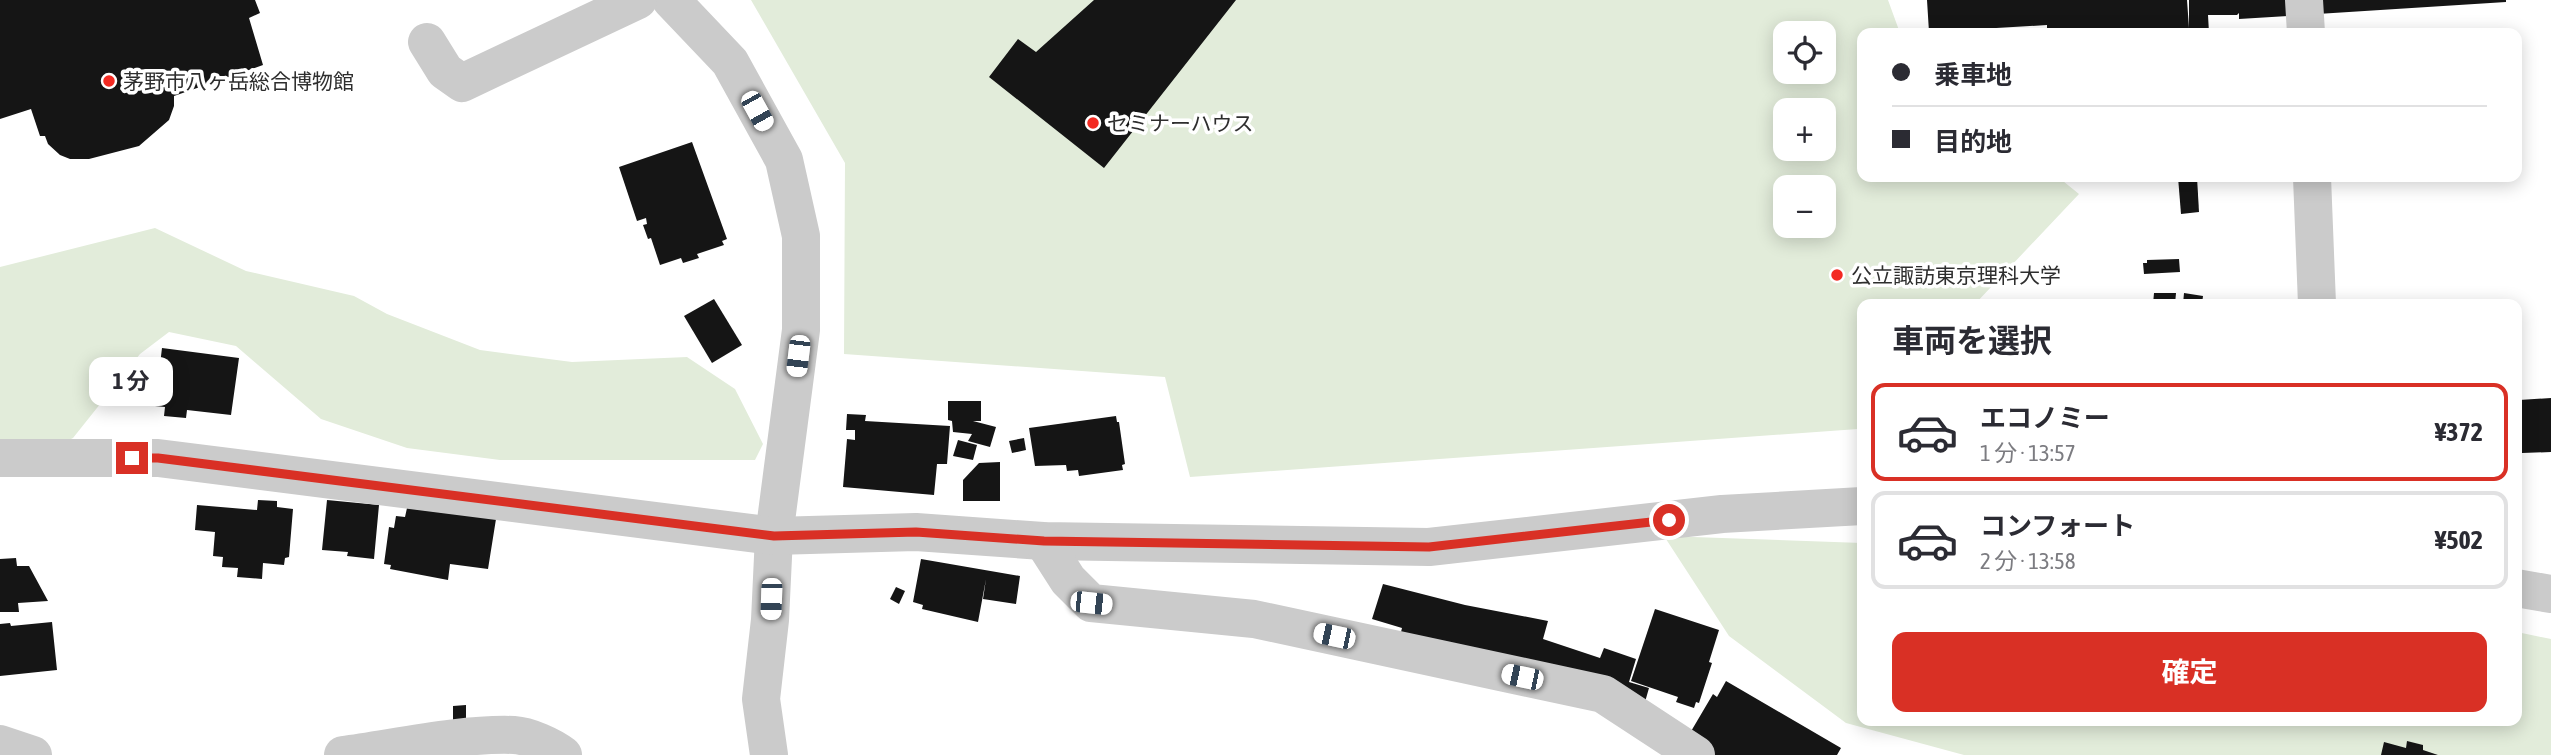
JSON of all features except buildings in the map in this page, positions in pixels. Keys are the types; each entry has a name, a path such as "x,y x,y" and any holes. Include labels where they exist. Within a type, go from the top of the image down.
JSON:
{"street":[{"path":"427,42 445,71 462,83 638,0"},
{"path":"671,0 730,62 784,160 801,236 801,330 774,536 770,620 761,699 769,755"},
{"path":"2304,0 2305,28"},
{"path":"2312,182 2317,299"},
{"path":"0,458 158,458 774,536 916,532 1044,541 1429,547 1722,514 1857,506"},
{"path":"1044,541 1068,580 1091,603 1254,619 1603,694 1696,755"},
{"path":"2522,589 2551,594"},
{"path":"343,755 472,737 517,735 554,748 563,755"},
{"path":"0,744 33,755"}],"green space":[{"name":"公立諏訪東京理科大学","path":"751,0 1888,0 1898,28 1857,28 1857,182 2064,182 2079,194 1980,299 1857,299 1857,429 1190,477 1165,377 844,354 845,163"},
{"path":"155,228 246,271 354,296 387,314 480,350 572,362 687,357 735,389 763,444 755,460 500,460 407,448 321,419 236,346 169,332 140,354 73,438 41,454 0,445 0,267"},
{"path":"1664,536 1857,543 1857,726 1846,723 1729,636"},
{"path":"2522,633 2551,639 2551,755 1964,755 1857,726 2522,726"}],"place":[{"name":"茅野市八ヶ岳総合博物館","path":"109,81"},
{"name":"セミナーハウス","path":"1093,123"},
{"name":"公立諏訪東京理科大学","path":"1837,275"}],"route":[{"path":"132,458 158,458 774,536 916,532 1044,541 1429,547 1669,520"}]}
